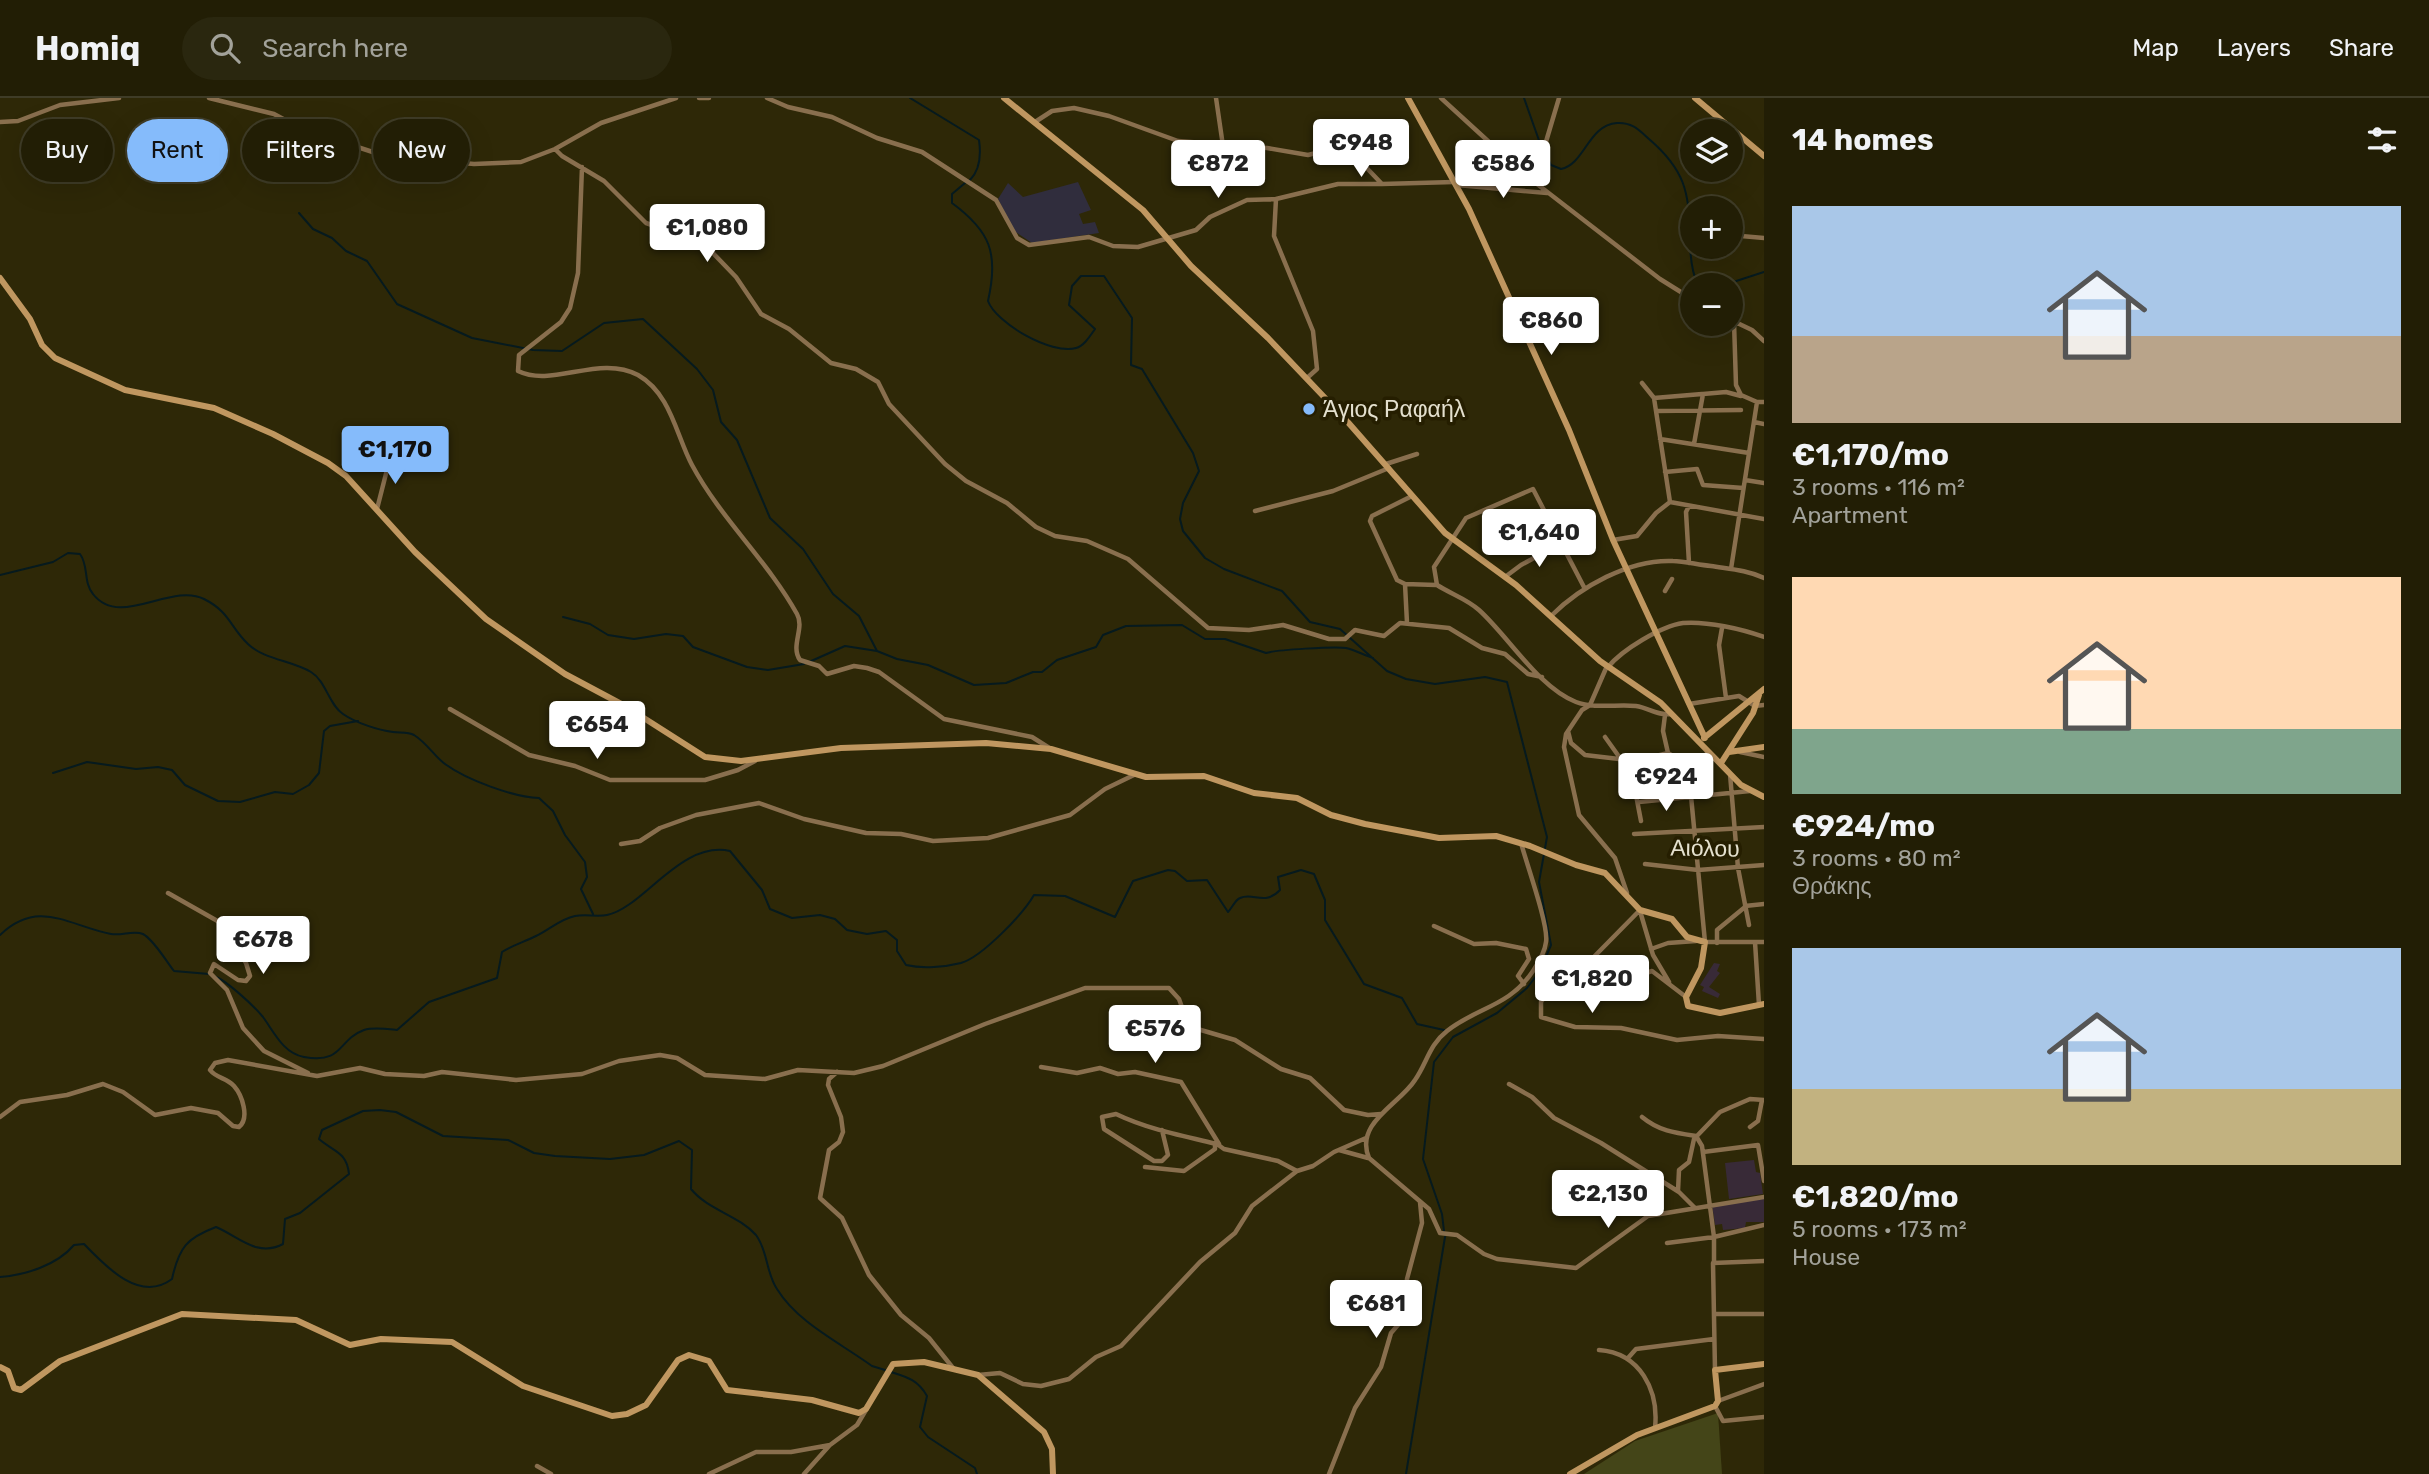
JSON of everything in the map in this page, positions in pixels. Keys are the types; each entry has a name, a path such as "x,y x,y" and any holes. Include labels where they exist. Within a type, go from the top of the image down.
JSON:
{"street":[{"path":"0,122 18,121 60,105 119,98"},
{"path":"209,98 274,114 302,129 392,157 474,164 515,163 555,149 601,122 676,98"},
{"path":"699,98 709,98"},
{"path":"767,98 780,100 788,107 832,117 877,138 911,146 930,156 996,200 1017,238 1025,244 1041,246 1089,237 1113,246 1133,248 1196,230 1210,217 1247,200 1276,199 1338,184 1456,183 1551,194"},
{"path":"1004,98 1143,210 1200,275 1306,379 1451,537 1505,577 1607,666 1673,714 1702,740"},
{"path":"1216,98 1223,146"},
{"path":"1408,98 1456,183 1572,436 1613,540 1689,704 1702,740 1709,752 1730,774 1750,791 1764,797"},
{"path":"1441,98 1524,174 1680,292"},
{"path":"1524,174 1545,145 1559,98"},
{"path":"1695,98 1764,156"},
{"path":"1034,123 1057,109 1082,109 1169,139 1267,148 1308,155 1331,151 1361,162 1382,184"},
{"path":"555,149 614,189 646,223 693,239 710,250 736,277 761,314 784,326 831,363 856,369 878,382 892,408 966,481 1007,503 1036,527 1055,536 1087,541 1128,559 1208,628 1249,631 1283,625 1304,629 1326,639 1342,639 1355,630 1384,636 1396,624 1407,623 1449,628 1482,648 1505,654 1528,674 1542,677"},
{"path":"582,167 578,273 570,308 561,322 519,355 518,371 542,376 609,367 637,375 650,384 673,418 687,456 706,489 726,519 757,553 797,615 796,652 800,660 819,666 827,674 854,666 873,670 943,719 1032,737 1051,749"},
{"path":"1276,199 1274,236 1313,333 1317,371 1306,379"},
{"path":"1743,236 1764,238"},
{"path":"0,278 30,318 44,348 55,358 113,386 214,408 273,434 333,466 471,606 533,653 574,679 620,702 701,755 722,761 756,760 841,748 971,743 1051,749 1137,774 1161,778 1203,776 1254,793 1297,798 1331,815 1365,824 1439,838 1496,836 1605,873 1627,893 1640,910 1658,968 1669,982"},
{"path":"1743,326 1764,341"},
{"path":"1733,336 1736,385 1745,398"},
{"path":"1642,383 1654,398 1670,502"},
{"path":"1654,398 1726,392 1764,402"},
{"path":"1694,444 1703,394"},
{"path":"1731,569 1757,402"},
{"path":"1656,411 1741,410"},
{"path":"1754,422 1764,424"},
{"path":"1660,439 1749,453"},
{"path":"1255,511 1333,491 1417,454"},
{"path":"377,510 390,458"},
{"path":"1665,472 1697,469 1703,485 1743,488"},
{"path":"1745,480 1764,483"},
{"path":"1437,585 1434,563 1466,518 1533,489 1585,589"},
{"path":"1407,623 1405,584 1388,565 1370,521 1371,516 1412,496"},
{"path":"1613,540 1637,536 1656,513 1670,502 1764,519"},
{"path":"1689,563 1686,512 1690,505"},
{"path":"1505,577 1521,565 1562,543"},
{"path":"1550,616 1569,598 1627,569 1669,561 1731,569 1764,578"},
{"path":"1665,591 1672,579"},
{"path":"1405,584 1437,585 1474,606 1542,677 1570,699 1590,705 1633,706 1665,715 1673,714"},
{"path":"1627,893 1615,858 1579,815 1564,747 1568,730 1582,710 1590,705 1607,666 1620,653 1657,634 1683,623 1764,637"},
{"path":"1722,628 1719,645 1726,698"},
{"path":"1702,740 1762,691"},
{"path":"1721,763 1732,751 1762,691"},
{"path":"1689,704 1739,696 1755,706 1764,705"},
{"path":"450,709 529,755 575,766 610,780 705,780 738,770 756,760"},
{"path":"1665,715 1664,731 1668,753"},
{"path":"1568,730 1571,743 1581,753 1639,761 1668,753 1691,767"},
{"path":"1605,737 1620,758 1627,787 1636,795 1641,821"},
{"path":"1732,751 1764,747"},
{"path":"1732,751 1764,757"},
{"path":"1691,767 1709,752"},
{"path":"1636,795 1639,761"},
{"path":"1686,997 1701,968 1691,767"},
{"path":"621,844 640,841 660,828 696,815 759,803 804,820 866,833 901,834 933,841 988,838 1070,815 1105,789 1137,774"},
{"path":"1730,774 1738,868 1749,925"},
{"path":"1639,802 1691,799 1750,791"},
{"path":"1634,834 1764,827"},
{"path":"804,1474 830,1445 857,1425 891,1367 897,1362 923,1362 978,1375 1000,1373 1023,1384 1050,1385 1069,1380 1096,1357 1118,1348 1161,1307 1200,1262 1236,1233 1249,1209 1297,1171 1313,1166 1367,1137 1381,1114 1414,1082 1427,1053 1447,1031 1497,1005 1524,984 1541,957 1546,935 1521,843"},
{"name":"Αιόλου","path":"1645,864 1698,870 1764,865"},
{"path":"168,892 216,918 226,929 243,959 250,973 246,981 238,980 217,965 209,970 232,998 244,1030 267,1054 312,1075"},
{"path":"1717,943 1717,930 1745,906 1764,904"},
{"path":"1640,910 1672,919 1687,937 1701,942"},
{"path":"1640,910 1579,972 1553,985 1541,1002 1541,1017 1574,1027 1621,1028 1677,1040 1718,1036 1764,1039"},
{"path":"1434,926 1474,944 1496,943 1526,948 1529,959 1518,974 1524,984"},
{"path":"1621,987 1637,976 1652,971 1686,997 1688,1006 1720,1013 1761,1004 1755,942"},
{"path":"1651,949 1668,943 1764,942"},
{"path":"0,1117 20,1102 68,1095 103,1084 119,1089 155,1115 191,1108 218,1113 233,1126 239,1127 245,1119 233,1084 211,1072 215,1063 243,1060 312,1075 327,1075 360,1068 385,1074 424,1076 442,1072 492,1079 549,1078 582,1074 619,1061 654,1055 677,1058 705,1075 765,1079 794,1070 864,1072 1085,988 1164,987 1173,990 1187,1021 1194,1028 1235,1040 1281,1069 1310,1078 1347,1111 1368,1115 1381,1114"},
{"path":"1041,1067 1077,1073 1100,1068 1118,1074 1135,1072 1181,1083 1217,1144"},
{"path":"817,1071 828,1085 842,1120 843,1132 839,1142 830,1148 820,1198 842,1218 869,1275 901,1315 929,1338 954,1368"},
{"path":"828,1085 829,1079 837,1072"},
{"path":"1509,1084 1532,1097 1554,1118 1593,1138 1678,1192 1695,1209"},
{"path":"1678,1192 1678,1173 1689,1162 1696,1136 1724,1110 1750,1099 1763,1100 1758,1121 1750,1127"},
{"path":"1162,1130 1168,1155 1162,1161 1154,1161 1104,1129 1102,1117 1116,1114 1128,1121 1217,1144 1224,1149 1281,1162 1297,1171"},
{"path":"1642,1116 1660,1131 1675,1130 1696,1136"},
{"path":"1696,1136 1703,1152 1714,1237 1716,1403 1723,1421 1764,1417"},
{"path":"1367,1137 1368,1155 1372,1161"},
{"path":"1145,1167 1184,1171 1217,1144"},
{"path":"1703,1152 1758,1145 1764,1181"},
{"path":"1339,1150 1360,1154 1372,1161 1431,1212 1440,1233 1455,1234 1484,1254 1497,1259 1576,1268 1641,1220 1764,1197"},
{"path":"1329,1474 1355,1408 1381,1367 1391,1333 1404,1318 1407,1279 1422,1223 1420,1201"},
{"path":"1667,1243 1714,1237 1764,1225"},
{"path":"1713,1264 1764,1261"},
{"path":"0,1367 8,1371 15,1388 21,1390 60,1361 125,1338 168,1318 182,1314 235,1315 302,1321 335,1340 350,1345 381,1339 452,1342 473,1353 509,1379 606,1416 627,1414 646,1405 678,1360 689,1355 709,1360 723,1386 730,1391 803,1399 851,1413 866,1409"},
{"path":"1714,1314 1764,1314"},
{"path":"1627,1359 1636,1349 1714,1339"},
{"path":"1599,1350 1619,1352 1654,1393 1655,1428"},
{"path":"1716,1370 1764,1366"},
{"path":"978,1375 1044,1432 1052,1448 1053,1474"},
{"path":"1570,1474 1625,1441 1764,1384"},
{"path":"709,1474 756,1452 791,1452 830,1445"},
{"path":"537,1466 551,1474"}],"shaded area":[{"path":"1078,182 1091,210 1079,214 1083,224 1095,222 1099,233 1032,243 1014,231 998,199 1008,183 1023,197"},
{"path":"1714,963 1720,964 1717,971 1720,973 1709,987 1720,994 1718,998 1702,991 1704,987 1700,985"},
{"path":"1754,1160 1756,1172 1760,1173 1763,1194 1729,1199 1725,1163"},
{"path":"1764,1199 1764,1222 1746,1222 1745,1228 1723,1230 1722,1224 1715,1225 1712,1205"},
{"path":"1718,1413 1722,1474 1584,1474 1635,1441"}],"waterway":[{"path":"910,98 979,140 979,161 970,180"},
{"path":"1524,98 1541,146"},
{"path":"1544,151 1551,165 1561,169 1576,160 1599,130 1607,125 1617,123 1635,127 1661,150 1683,182 1689,207 1694,273"},
{"path":"965,183 952,194 952,203 975,223 988,244 992,269 988,301 1002,319 1039,342 1065,349 1079,347 1095,329 1069,305 1072,286 1081,276 1104,276 1132,318 1131,365 1142,369 1193,453 1199,471 1183,503 1180,519 1183,531 1205,558 1224,569 1282,591 1310,622 1340,629 1387,671 1406,679 1435,684 1485,677 1507,682 1547,837 1539,882 1551,945 1540,971 1527,988 1497,1013 1453,1037 1434,1062 1423,1159 1442,1214 1444,1231"},
{"path":"299,213 313,229 332,238 346,251 367,261 397,304 472,338 533,350 562,351 604,323 643,319 697,369 713,390 721,422 737,440 770,518 803,549 833,594 859,616 877,651 897,659 928,665 974,685 1006,683 1033,672 1042,672 1057,660 1096,647 1103,635 1126,626 1182,625 1205,639 1225,639 1266,653 1340,648 1373,658"},
{"path":"1743,279 1764,272"},
{"path":"0,575 53,562 68,553 80,554 90,589 104,604 131,606 191,595 213,604 254,649 304,668 316,676 334,705 348,717 381,730 414,735 445,764 465,776 504,791 539,798 553,811 565,835 585,862 587,877 581,889 593,914"},
{"path":"563,617 590,624 608,635 634,639 666,634 683,636 693,647 747,667 768,670 804,664"},
{"path":"809,662 845,646 877,651"},
{"path":"53,773 87,762 136,769 158,767 172,770 185,785 218,801 240,802 275,792 293,794 309,785 319,773 324,731 330,726 358,721"},
{"path":"214,976 253,1007 290,1051 304,1057 317,1058 333,1054 355,1034 364,1030 397,1030 429,1002 497,978 502,952 570,917 607,915 621,910 679,865 695,855 712,850 730,851 762,890 770,909 792,918 820,915 835,919 847,930 867,934 886,931 897,940 897,951 906,965 927,967 961,963 980,953 1012,923 1034,895 1065,896 1115,917 1133,881 1168,870 1175,871 1187,881 1207,880 1228,912 1240,898 1275,895 1280,890 1278,877 1301,870 1314,874 1325,900 1325,920 1364,984 1402,998 1417,1024 1444,1030"},
{"path":"0,935 14,924 41,916 111,934 139,933 151,941 174,971 209,974"},
{"path":"0,1277 40,1268 59,1258 74,1245 84,1244 113,1272 136,1285 148,1287 172,1279 181,1251 186,1245 198,1235 216,1227 256,1247 265,1249 283,1244 285,1219 300,1213 349,1174 343,1157 319,1139 322,1130 363,1111 396,1112 443,1136 508,1140 534,1153 555,1156 610,1159 644,1155 679,1141 692,1150 691,1189 756,1235 763,1248 773,1283 786,1301 820,1331 872,1366 885,1370"},
{"path":"1406,1474 1445,1237"},
{"path":"891,1372 916,1383 927,1396 920,1427 928,1437 975,1468 977,1474"}],"place":[{"name":"Άγιος Ραφαήλ","path":"1309,409"}]}
